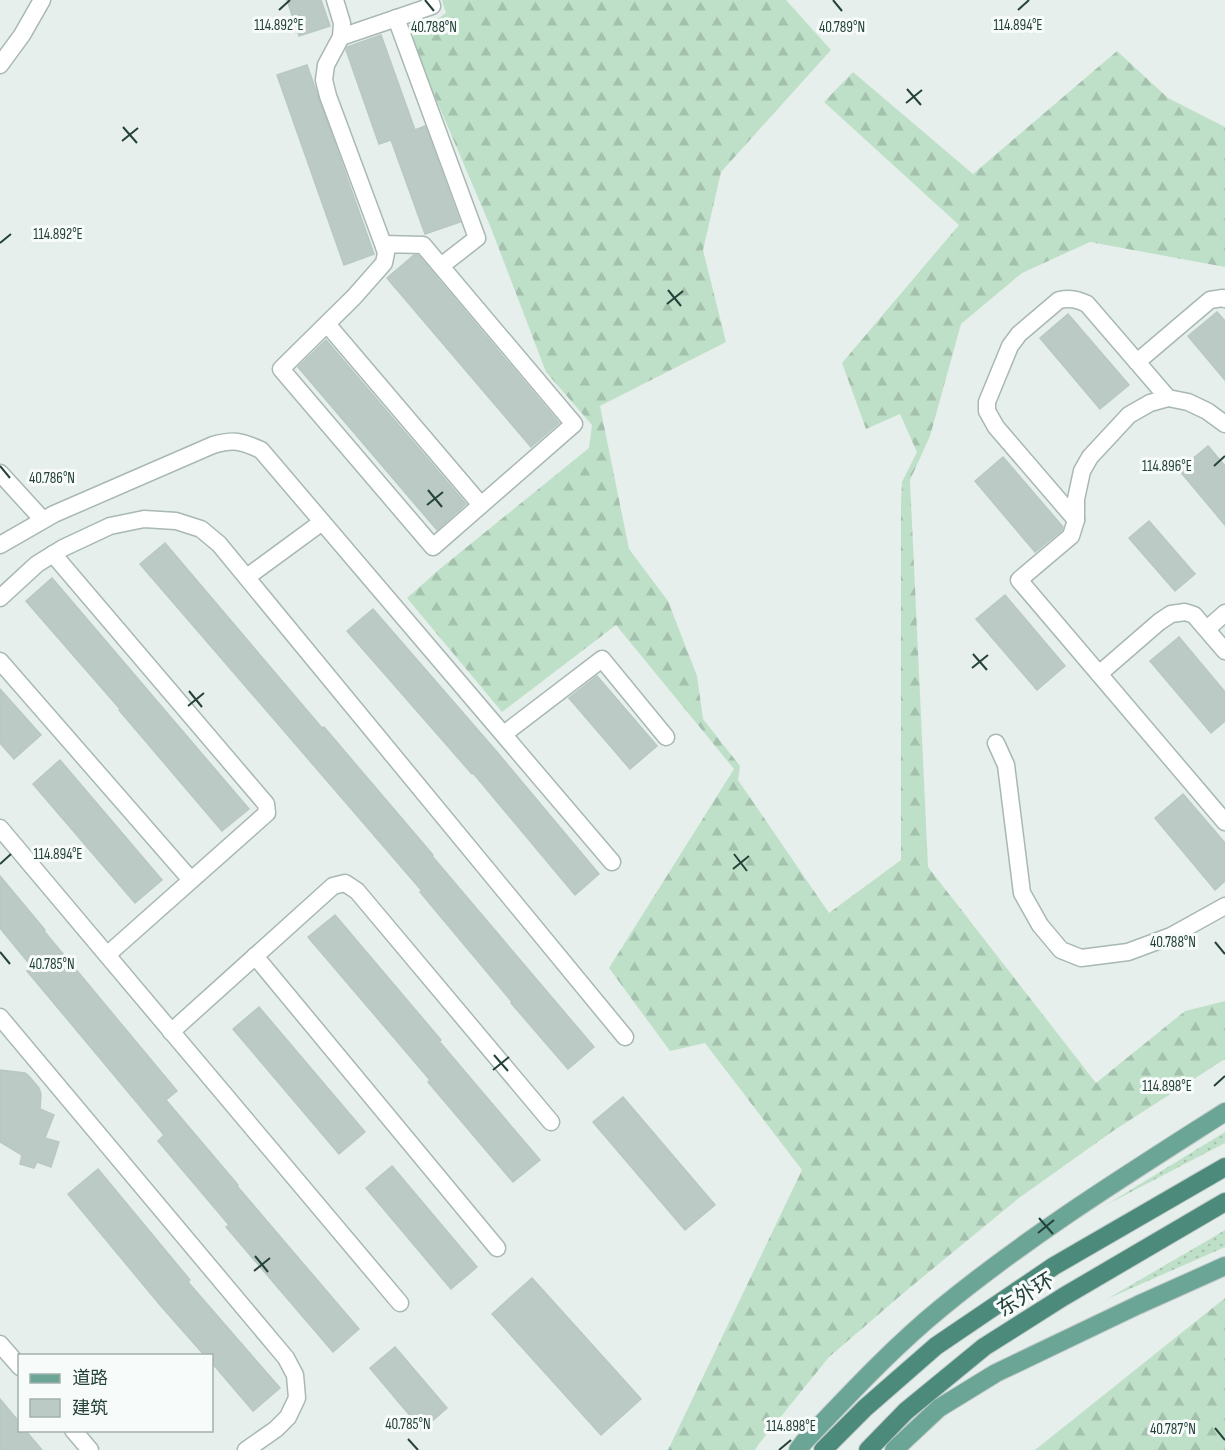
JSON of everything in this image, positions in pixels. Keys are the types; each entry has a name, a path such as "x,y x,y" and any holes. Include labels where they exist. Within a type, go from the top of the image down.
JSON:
{"highway":[{"path":"824,1450 865,1408 936,1346 1054,1266 1225,1167"},
{"name":"东外环","path":"868,1450 906,1411 984,1347 1063,1297 1225,1202"}],"main road":[{"path":"798,1450 882,1361 948,1302 1018,1248 1225,1112"},
{"path":"894,1450 939,1408 996,1372 1225,1266"}],"street":[{"path":"0,65 22,35 42,0"},
{"path":"335,0 342,23 341,37 326,65 324,80 386,253 384,263 354,297 281,369 433,547 574,424 423,245 383,244"},
{"path":"341,37 432,6 430,0"},
{"path":"396,18 477,238 441,266"},
{"path":"1137,362 1209,300 1223,298 1225,300"},
{"path":"1076,520 996,427 987,411 987,402 1010,346 1019,334 1059,300 1078,299 1087,304 1168,398"},
{"path":"327,324 481,505"},
{"path":"1225,424 1207,411 1188,402 1168,398 1129,415 1090,457 1082,471 1076,499 1076,520 1071,536 1019,580 1225,822"},
{"path":"0,545 54,514 202,450 229,441 246,443 261,450 612,862"},
{"path":"0,472 43,520"},
{"path":"0,598 37,564 63,548 110,526 144,519 176,521 201,529 219,544 247,577 625,1038"},
{"path":"247,577 322,522"},
{"path":"53,554 266,804 267,813 107,955"},
{"path":"1099,674 1159,622 1172,614 1185,612 1194,615 1225,651"},
{"path":"1207,629 1225,614"},
{"path":"504,734 602,659 666,737"},
{"path":"0,660 191,880"},
{"path":"996,743 1006,765 1022,893 1040,926 1061,950 1081,958 1128,952 1171,936 1225,906"},
{"path":"0,828 400,1303"},
{"path":"171,1032 333,886 345,884 357,891 551,1122"},
{"path":"255,956 497,1248"},
{"path":"0,1017 286,1358 295,1375 297,1398 288,1417 276,1429 246,1450"},
{"path":"0,1344 18,1365"},
{"path":"74,1432 90,1450"}],"green space":[{"path":"442,0 786,0 831,50 721,172 703,250 726,342 600,406 629,549 668,601 697,676 703,719 740,766 738,780 829,913 901,860 901,505 902,482 917,452 900,414 866,429 842,363 959,225 824,102 853,72 973,174 1117,51 1168,98 1225,127 1225,267 1090,242 1022,273 961,324 930,436 910,480 928,867 1096,1083 1185,1011 1225,1001 1225,1059 1113,1131 1019,1198 907,1290 829,1357 755,1450 668,1450 802,1170 705,1043 670,1051 609,968 734,769 616,625 502,712 407,598 589,448 592,425 546,372 491,228 410,38 446,13"},
{"path":"1225,1132 1225,1143 1106,1205"},
{"path":"1225,1230 1225,1247 1107,1299 1210,1239"},
{"path":"1225,1298 1225,1450 1035,1450"}],"building":[{"path":"287,0 321,0 330,26 299,36"},
{"path":"381,35 415,130 425,126 460,222 425,234 391,140 379,144 346,50 347,47"},
{"path":"307,65 374,254 344,265 277,75"},
{"path":"414,255 418,255 559,423 531,447 387,278"},
{"path":"1217,312 1225,321 1225,380 1188,336"},
{"path":"1068,314 1129,385 1100,409 1040,338"},
{"path":"326,340 466,504 437,530 298,367"},
{"path":"1208,446 1225,466 1225,525 1179,470"},
{"path":"1003,457 1063,527 1035,552 975,481"},
{"path":"1149,521 1195,574 1175,591 1129,538"},
{"path":"165,543 433,855 594,1047 568,1069 420,892 422,891 140,564"},
{"path":"52,578 249,809 222,831 26,601"},
{"path":"1005,595 1065,666 1037,690 976,619"},
{"path":"373,609 599,874 575,895 473,773 347,631"},
{"path":"1179,637 1225,692 1225,721 1211,733 1150,661"},
{"path":"597,676 657,746 630,769 569,698"},
{"path":"0,689 41,735 14,759 0,743"},
{"path":"60,760 162,880 135,903 33,784"},
{"path":"1183,794 1225,843 1225,881 1215,890 1155,818"},
{"path":"0,876 177,1091 166,1100 359,1329 333,1352 226,1227 229,1225 158,1141 164,1135 27,971 32,967 0,928"},
{"path":"335,915 540,1160 513,1182 308,937"},
{"path":"259,1007 365,1132 339,1154 233,1029"},
{"path":"0,1070 25,1073 29,1076 41,1094 40,1109 54,1115 45,1138 59,1142 51,1167 37,1162 34,1168 20,1164 22,1155 0,1142"},
{"path":"623,1097 715,1205 685,1230 593,1122"},
{"path":"392,1166 477,1267 451,1289 366,1188"},
{"path":"98,1169 190,1280 188,1282 280,1388 253,1411 213,1364 213,1354 203,1354 68,1194"},
{"path":"532,1278 641,1399 601,1435 492,1314"},
{"path":"395,1347 447,1408 422,1430 370,1368"},
{"path":"0,1399 18,1421 18,1432 27,1432 42,1450 0,1450"}]}
